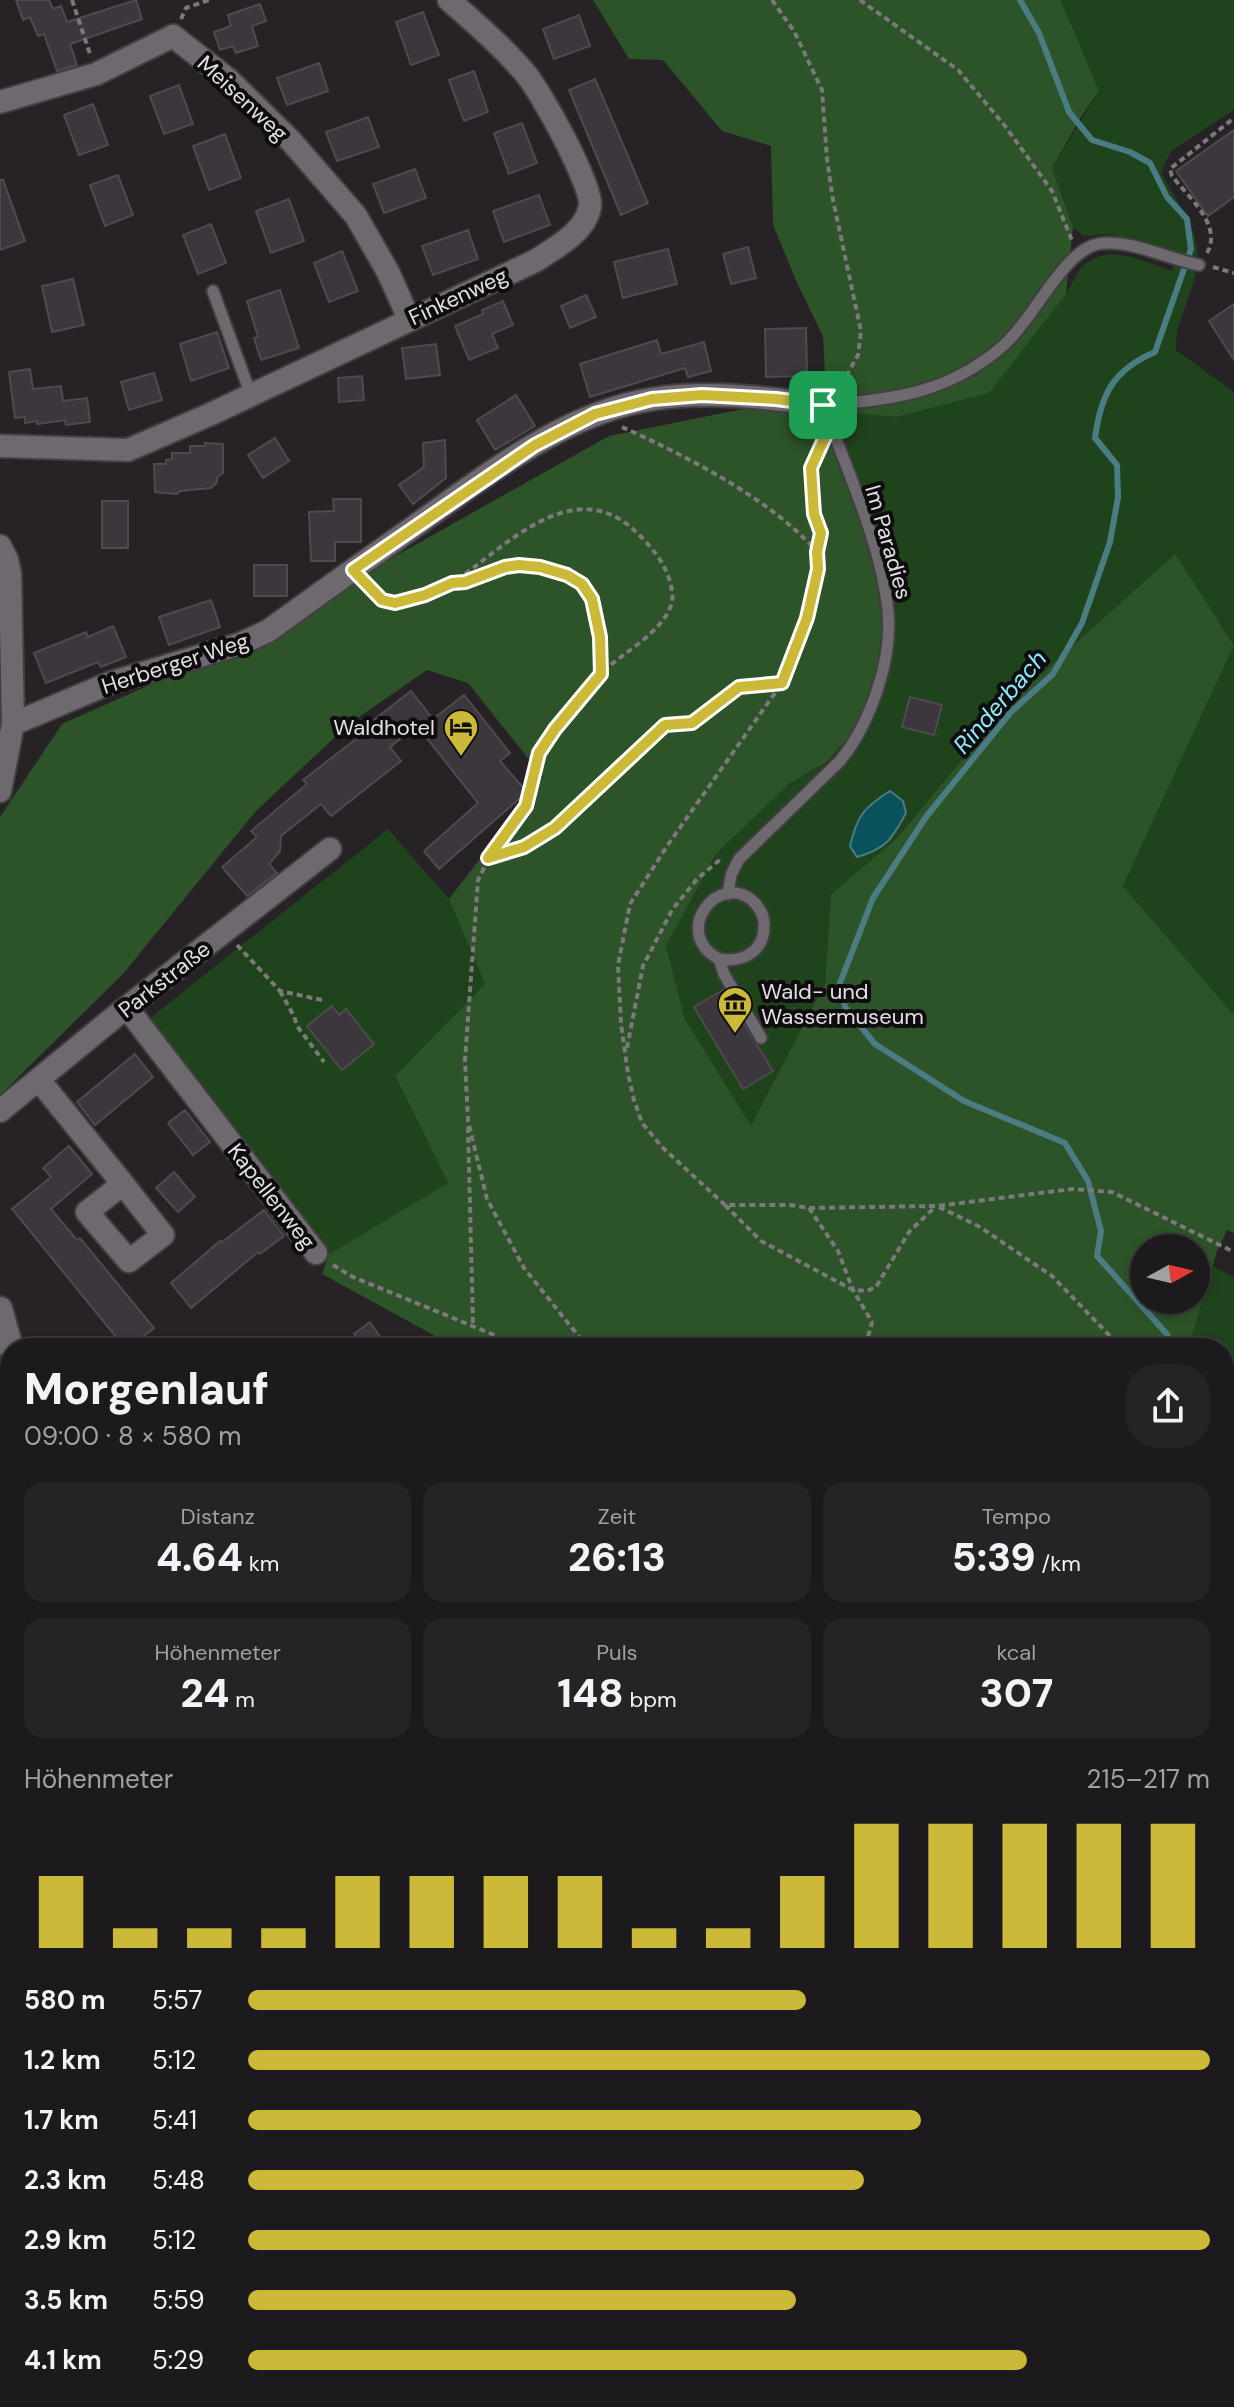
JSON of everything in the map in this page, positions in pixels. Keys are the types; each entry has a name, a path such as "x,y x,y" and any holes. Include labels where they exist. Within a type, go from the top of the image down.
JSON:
{"street":[{"name":"Finkenweg","path":"0,446 128,450 535,261 575,235 590,205 584,176 527,75 480,26 449,0"},
{"path":"0,102 96,74 173,36"},
{"name":"Meisenweg","path":"173,36 229,80 291,141 356,216 388,272 409,319"},
{"name":"Herberger Weg","path":"13,724 110,683 240,644 268,631 535,445 595,414 652,399 702,395 823,405"},
{"path":"0,546 10,574 13,724 0,791"},
{"name":"Parkstraße","path":"0,1111 330,849"},
{"name":"Kapellenweg","path":"127,1008 316,1253"},
{"path":"39,1080 123,1184"},
{"path":"0,1309 8,1338"}],"lane":[{"path":"1079,252 1101,243 1118,243 1199,265"},
{"name":"Herberger Weg","path":"823,405 880,401 956,380 1007,343 1079,252"},
{"path":"213,291 251,395"},
{"name":"Im Paradies","path":"728,894 731,875 739,859 855,743 884,668 889,615 883,582 823,405"},
{"path":"728,894 737,894 753,901 764,918 764,935 758,949 749,956 733,961 719,959 704,947 698,932 699,917 708,903 728,894"},
{"path":"719,959 724,974 761,1038"}],"path":[{"path":"72,0 96,74"},
{"path":"173,36 186,8 209,0"},
{"path":"772,0 794,31 822,90 833,200 861,331 858,355 841,386 823,405 825,437 811,468 814,514 821,533 817,552 818,569 807,618 782,683 630,904 618,965 621,1024 634,1100 642,1123 663,1148 761,1241 853,1290 867,1291 876,1287 909,1232 937,1206"},
{"path":"860,0 933,52 967,81 1005,126 1052,191 1069,237 1079,252"},
{"path":"1234,118 1177,160 1170,169 1210,228 1213,242 1199,265 1234,273"},
{"path":"595,414 672,450 732,485 799,531 817,552"},
{"path":"353,570 382,600 395,603 452,583 526,528 567,510 598,511 626,523 650,545 664,565 673,593 671,611 655,629 601,674 555,729 539,753 526,806 488,858 478,880 465,1060 473,1325"},
{"path":"452,583 465,582 519,565 540,567 575,579 592,599 597,618 601,674"},
{"path":"488,858 524,847 555,828 665,725 692,723 739,687 782,683"},
{"path":"226,930 280,991 297,1026 324,1062"},
{"path":"280,991 322,1000"},
{"path":"468,1121 487,1199 494,1213 524,1268 580,1338"},
{"path":"725,1205 809,1208 937,1206 1073,1189 1112,1192 1234,1252"},
{"path":"937,1206 980,1227 1052,1276 1112,1338"},
{"path":"809,1208 838,1251 853,1290 872,1322 868,1338"},
{"name":"Kapellenweg","path":"316,1253 353,1277 473,1325 496,1338"}],"green space":[{"path":"593,0 1061,0 1099,91 1052,168 1073,227 1066,294 989,393 896,417 837,411 885,606 880,674 851,735 826,763 790,783 716,854 666,946 685,1019 751,1126 825,983 831,894 896,839 982,736 989,721 1175,554 1234,645 1123,886 1234,1015 1234,1233 1227,1230 1210,1275 1210,1234 1130,1234 1130,1314 1199,1314 1191,1338 439,1338 322,1274 329,1254 448,1183 395,1076 485,984 449,899 543,777 468,683 427,670 349,724 255,812 123,974 0,1095 0,817 62,724 228,650 609,436 823,393 826,395 823,336 773,225 771,146 722,131 663,60 629,59"},
{"path":"1061,0 1234,0 1234,110 1171,151 1161,173 1187,218 1196,245 1195,276 1178,329 1176,350 1234,392 1234,644 1174,555 989,721 982,736 896,839 831,894 825,983 751,1127 685,1019 666,946 716,854 790,783 827,763 852,735 846,455 837,410 896,417 1066,294 1082,267 1092,259 1115,254 1172,271 1174,252 1110,234 1084,236 1073,227 1052,168 1099,91"},
{"path":"1234,645 1234,1015 1123,886"},
{"path":"388,829 449,899 485,984 395,1076 448,1183 329,1254 145,1022"},
{"path":"1212,1266 1234,1277 1234,1338 1191,1338 1198,1314 1210,1314"}],"water":[{"path":"890,791 903,801 906,813 887,842 857,857 850,846 859,820 874,802"}],"building":[{"path":"16,0 49,0 53,9 61,6 67,22 136,0 142,19 70,44 77,65 57,71 44,34 38,36 30,17 23,20"},
{"path":"260,4 266,21 252,26 258,46 236,53 233,46 220,50 214,32 231,26 228,15"},
{"path":"423,12 439,55 411,65 396,22"},
{"path":"579,15 590,46 554,59 543,29"},
{"path":"319,63 328,91 287,105 277,78"},
{"path":"474,71 488,112 464,121 449,80"},
{"path":"595,79 648,203 621,215 569,90"},
{"path":"179,85 193,124 164,134 150,96"},
{"path":"93,104 108,145 79,155 64,115"},
{"path":"368,117 379,147 337,161 326,132"},
{"path":"522,123 537,163 509,174 494,133"},
{"path":"1234,130 1234,197 1208,216 1176,171"},
{"path":"225,134 241,178 209,190 193,146"},
{"path":"415,169 426,198 384,213 373,184"},
{"path":"118,175 133,215 105,226 90,185"},
{"path":"0,180 3,180 25,241 0,250"},
{"path":"539,195 550,225 504,242 493,211"},
{"path":"289,199 304,241 271,253 256,211"},
{"path":"211,224 226,263 198,274 183,235"},
{"path":"468,230 478,259 433,275 422,246"},
{"path":"748,247 756,278 731,284 723,254"},
{"path":"668,249 677,284 623,298 614,262"},
{"path":"342,251 358,291 329,302 314,263"},
{"path":"73,279 84,325 52,332 42,286"},
{"path":"280,290 299,348 261,360 247,301"},
{"path":"586,295 596,317 570,328 561,306"},
{"path":"503,301 513,325 492,334 498,348 469,360 455,326"},
{"path":"1234,304 1234,360 1209,321"},
{"path":"806,328 807,376 766,377 765,329"},
{"path":"217,332 229,368 191,381 180,344"},
{"path":"657,340 661,354 704,342 711,371 688,377 685,368 590,397 580,364"},
{"path":"436,344 440,375 406,379 402,348"},
{"path":"30,369 33,389 61,386 63,401 87,398 90,422 66,425 65,420 37,424 37,421 25,423 25,417 15,418 9,372"},
{"path":"154,373 162,400 129,410 121,382"},
{"path":"362,376 364,400 339,402 338,378"},
{"path":"516,395 535,426 495,450 477,420"},
{"path":"275,438 289,461 263,478 248,455"},
{"path":"445,440 446,478 413,504 399,485 424,467 423,443"},
{"path":"205,443 223,444 223,473 211,488 180,491 177,494 155,492 154,464 166,464 166,460 172,459 172,453 190,453 190,446 205,446"},
{"path":"333,499 361,499 361,542 335,542 335,561 311,561 309,512 334,511"},
{"path":"102,501 128,501 128,548 102,548"},
{"path":"254,565 287,565 287,596 254,596"},
{"path":"211,600 220,627 169,645 159,617"},
{"path":"113,626 126,657 101,667 98,662 46,683 34,653 86,632 88,637"},
{"path":"411,691 433,719 464,695 510,753 500,761 527,792 439,869 424,851 478,803 417,726 390,747 401,761 331,816 321,804 281,836 280,851 269,864 277,873 247,896 222,867 257,837 251,831 307,784 303,780 374,725 371,722"},
{"path":"910,697 942,705 934,735 902,727"},
{"path":"723,990 773,1071 743,1089 694,1007"},
{"path":"332,1006 339,1015 346,1009 374,1044 342,1070 307,1026"},
{"path":"135,1054 153,1077 95,1125 77,1102"},
{"path":"185,1110 210,1142 193,1155 168,1123"},
{"path":"69,1146 92,1174 51,1209 77,1240 80,1238 154,1328 142,1338 117,1338 12,1209 51,1177 43,1168"},
{"path":"174,1172 195,1197 178,1212 156,1188"},
{"path":"264,1210 284,1236 260,1254 258,1252 191,1308 171,1283 220,1241"},
{"path":"370,1322 381,1338 357,1338 354,1334"}],"waterway":[{"name":"Rinderbach","path":"1020,0 1039,33 1069,112 1092,140 1130,152 1150,163 1167,197 1187,219 1191,249 1155,352 1119,376 1101,409 1095,438 1117,465 1118,497 1110,542 1082,623 1053,674 1010,713 926,817 873,898 840,983 845,1007 875,1044 964,1101 1065,1143 1088,1181 1101,1231 1097,1256 1169,1338"}],"place":[{"name":"Waldhotel","path":"461,758"},
{"name":"Wald- und Wassermuseum","path":"735,1035"}],"route":[{"path":"702,395 823,405 825,437 811,468 814,514 821,533 817,552 818,569 795,656 782,683 739,687 692,723 665,725 555,828 524,847 488,858 526,806 539,753 601,674 600,637 592,599 582,584 567,575 519,565 465,582 452,583 395,603 382,600 353,570 535,445 595,414 652,399 702,395"}]}
